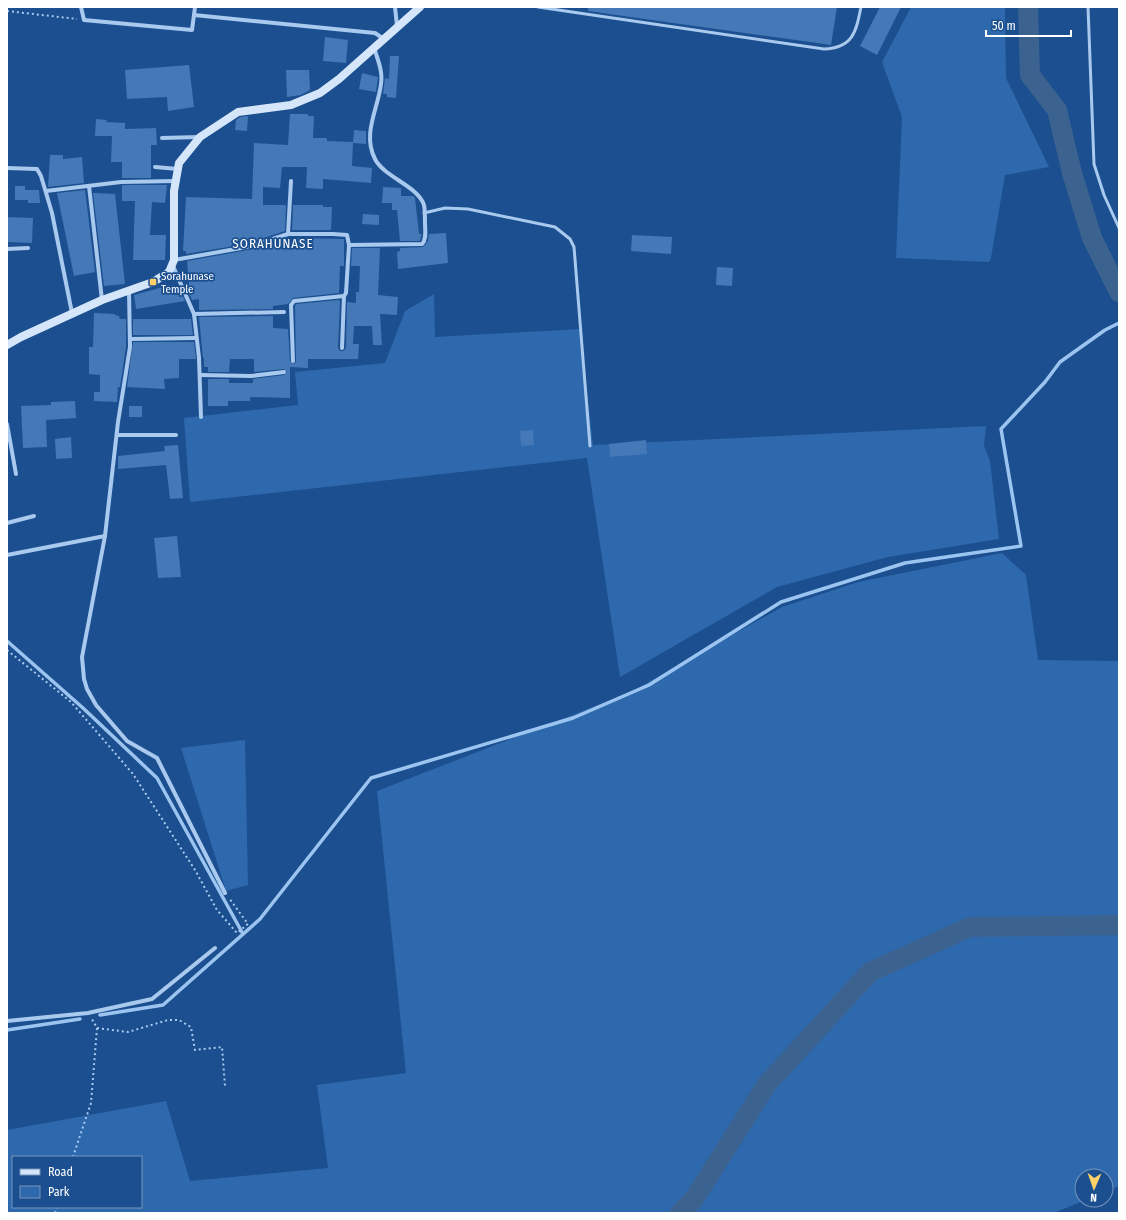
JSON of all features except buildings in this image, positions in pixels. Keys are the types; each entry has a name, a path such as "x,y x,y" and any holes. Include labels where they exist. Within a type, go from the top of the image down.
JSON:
{"street":[{"path":"80,7 84,20 192,30 195,7"},
{"path":"394,7 397,28"},
{"path":"7,345 21,337 102,300 153,282 170,272 173,263 176,181 179,163 200,137 238,112 291,105 307,100 320,93 339,79 420,7"},
{"path":"194,14 375,33 385,39"},
{"path":"349,245 422,244 425,235 424,206 421,198 375,160 371,149 371,121 381,84 381,70 374,48"},
{"path":"162,138 200,137"},
{"path":"156,167 178,169"},
{"path":"7,168 37,169 41,176 46,191 64,270 72,314"},
{"path":"46,191 121,182 176,181"},
{"path":"288,234 291,181"},
{"path":"89,186 102,300"},
{"path":"173,263 246,247 288,234 343,234 349,238 349,245 348,290 344,296 342,348"},
{"path":"7,249 28,248"},
{"path":"173,263 194,314 200,375 201,417"},
{"path":"129,291 130,339 105,536 82,657 83,673 87,689 96,705 127,741 157,758 225,893"},
{"path":"293,361 292,303 344,296"},
{"path":"194,314 284,312"},
{"path":"130,339 196,338"},
{"path":"200,375 251,376 284,372"},
{"path":"7,424 16,474"},
{"path":"118,435 176,435"},
{"path":"7,524 34,516"},
{"path":"7,555 105,536"},
{"path":"7,1021 88,1013 152,998 215,948"}],"lane":[{"path":"538,7 810,48 837,49 846,44 858,24 861,7"},
{"path":"1088,7 1094,164 1104,195 1119,228"},
{"path":"424,213 445,208 468,209 555,227 570,239 574,247 590,446"}],"path":[{"path":"7,11 84,20"},
{"path":"7,650 71,702 133,774 196,870 217,910 237,933 248,924 225,893"},
{"path":"73,1156 91,1103 97,1028 88,1013"},
{"path":"97,1028 128,1032 168,1020 179,1020 192,1027 196,1050 222,1047 225,1086"}],"green space":[{"path":"911,7 1005,7 1006,78 1049,167 1005,175 991,258 989,262 896,258 902,117 882,62"},
{"path":"434,294 435,337 580,329 593,445 986,426 984,446 990,461 999,539 888,557 777,587 620,677 587,458 190,502 184,418 298,405 295,372 385,363 405,311"},
{"path":"1002,553 1026,575 1038,660 1119,661 1119,1186 1114,1188 1114,1168 1074,1168 1074,1205 1054,1213 7,1213 7,1130 166,1101 190,1181 328,1168 317,1085 406,1073 377,791 629,693 782,607 858,582"},
{"path":"245,740 248,885 226,891 181,748"}],"waterway":[{"path":"1028,7 1030,75 1057,110 1072,173 1092,238 1119,292"},
{"path":"100,1015 163,1005 260,919 371,778 573,718 649,685 781,602 905,563 1021,546 1001,429 1045,382 1060,362 1105,330 1119,323"},
{"path":"7,641 83,708 157,778 243,934"},
{"path":"680,1213 694,1199 767,1084 870,972 970,927 1119,925"},
{"path":"7,1030 80,1019"}],"place":[{"name":"Sorahunase Temple","path":"153,282"}],"district":[{"name":"SORAHUNASE","path":"273,243"}]}
